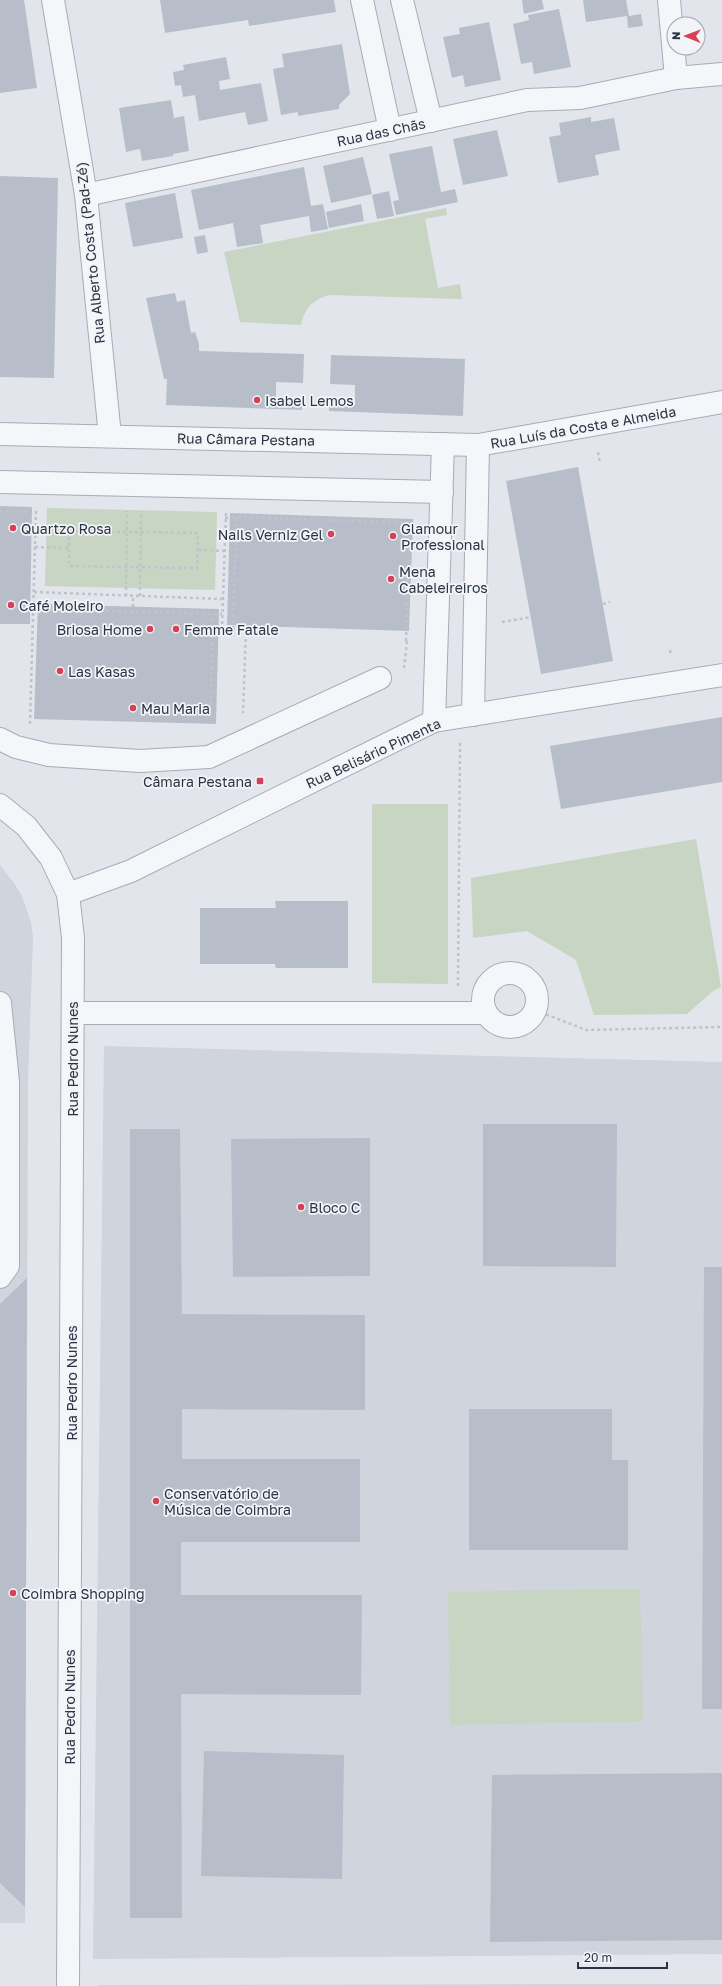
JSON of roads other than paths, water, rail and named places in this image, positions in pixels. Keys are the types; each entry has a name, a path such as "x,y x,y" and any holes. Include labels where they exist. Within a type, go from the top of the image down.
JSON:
{"street":[{"name":"Rua Alberto Costa (Pad-Zé)","path":"53,0 86,195 110,436"},
{"path":"362,0 390,130"},
{"path":"402,0 431,121"},
{"path":"669,0 676,78"},
{"name":"Rua das Chãs","path":"86,195 527,100 580,98 676,78 722,74"},
{"name":"Rua Luís da Costa e Almeida","path":"443,444 478,445 722,402"},
{"name":"Rua Câmara Pestana","path":"0,434 443,444"},
{"path":"434,721 443,444"},
{"path":"467,716 478,445"},
{"path":"0,482 442,492"},
{"name":"Rua Belisário Pimenta","path":"68,894 131,871 434,721 722,675"},
{"path":"0,739 29,751 49,755 140,761 209,757 380,678"},
{"name":"Rua Pedro Nunes","path":"0,805 30,831 51,858 68,894 72,938 73,1013 68,1986"},
{"path":"509,974 518,974 532,985 536,993 535,1010 524,1023 508,1027 492,1020 486,1013 484,1000 487,987 492,980 509,974"},
{"path":"0,1004 8,1082 8,1266 0,1276"},
{"path":"73,1013 486,1013"}],"place":[{"name":"Isabel Lemos","path":"257,400"},
{"name":"Quartzo Rosa","path":"13,528"},
{"name":"Nails Verniz Gel","path":"331,534"},
{"name":"Glamour Professional","path":"393,536"},
{"name":"Mena Cabeleireiros","path":"391,579"},
{"name":"Café Moleiro","path":"11,605"},
{"name":"Briosa Home","path":"150,629"},
{"name":"Femme Fatale","path":"176,629"},
{"name":"Las Kasas","path":"60,671"},
{"name":"Mau Maria","path":"133,708"},
{"name":"Câmara Pestana","path":"260,781"},
{"name":"Bloco C","path":"301,1207"},
{"name":"Conservatório de Música de Coimbra","path":"156,1501"},
{"name":"Coimbra Shopping","path":"13,1593"}]}
